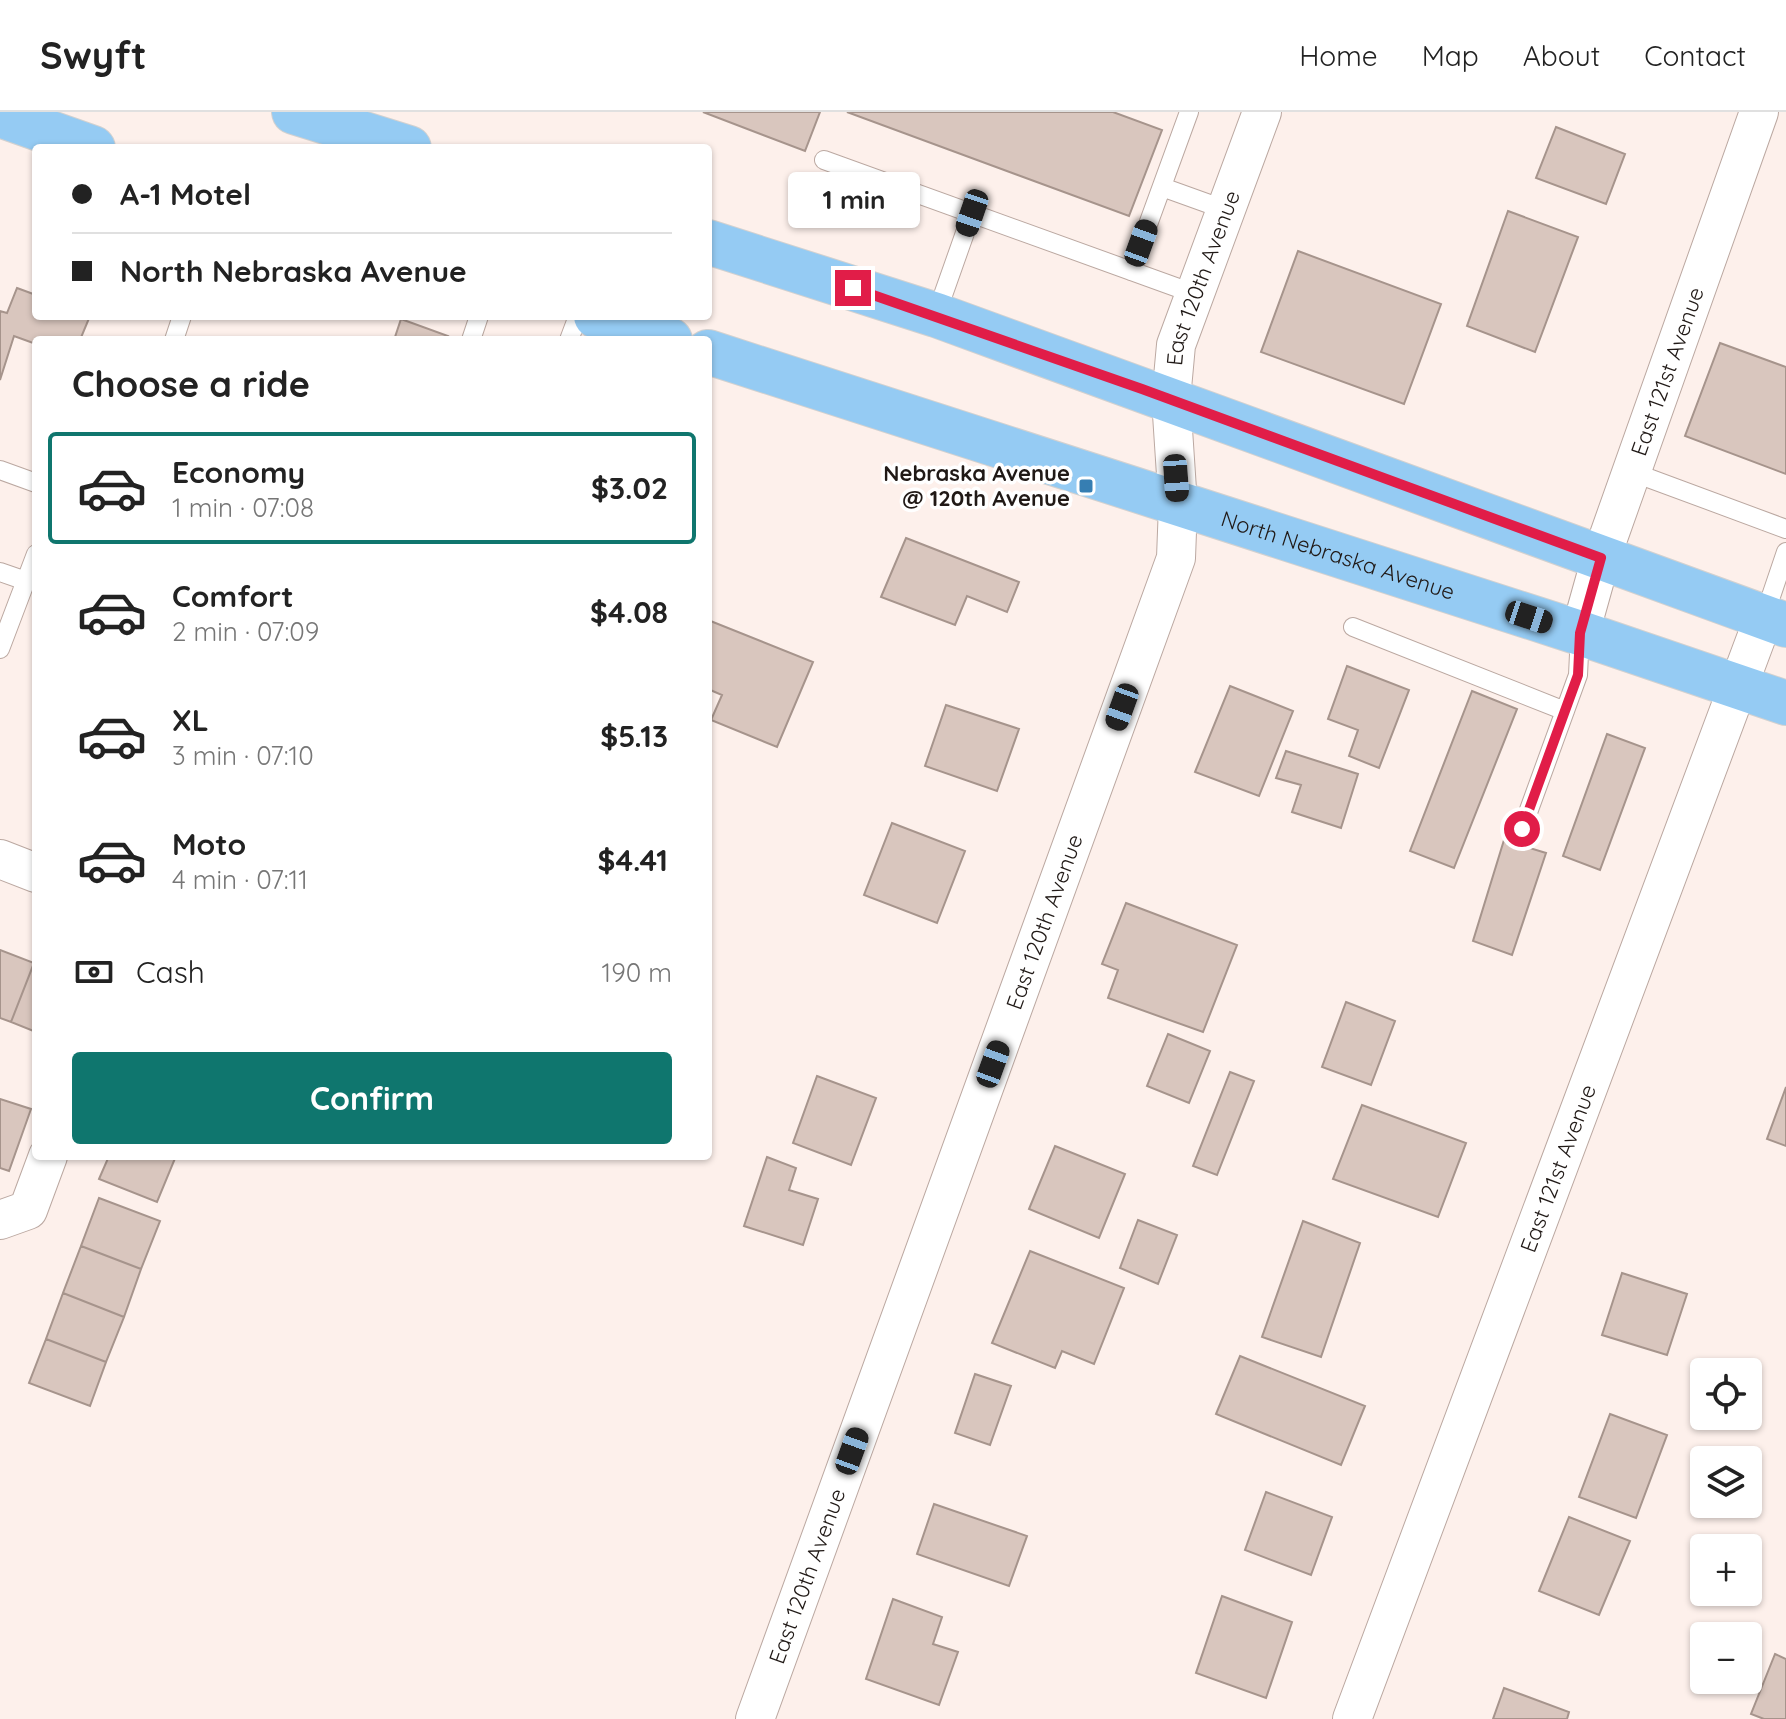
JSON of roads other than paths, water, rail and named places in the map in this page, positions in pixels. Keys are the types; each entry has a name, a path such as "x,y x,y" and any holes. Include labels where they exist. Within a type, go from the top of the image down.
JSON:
{"main road":[{"path":"294,112 396,144"},
{"path":"0,115 82,144"},
{"path":"712,243 936,315 1775,621"},
{"path":"608,320 658,336"},
{"name":"North Nebraska Avenue","path":"712,353 1580,633 1786,703"}],"street":[{"name":"East 120th Avenue","path":"755,1719 1176,558 1178,505 1171,399 1176,345 1262,112"},
{"name":"East 121st Avenue","path":"1580,633 1601,558 1759,112"},
{"name":"East 121st Avenue","path":"1352,1719 1737,685 1775,621"},
{"path":"0,859 32,871"},
{"path":"0,1220 28,1210 47,1160"}],"lane":[{"path":"1131,271 1189,112"},
{"path":"824,160 1195,294"},
{"path":"1162,187 1226,210"},
{"path":"936,315 972,213"},
{"path":"0,470 32,482"},
{"path":"1632,472 1786,529"},
{"path":"1775,621 1786,552"},
{"path":"0,649 32,565"},
{"path":"0,572 26,581"},
{"path":"1353,627 1565,711"},
{"path":"1522,829 1578,675 1580,633"}],"place":[{"name":"Nebraska Avenue @ 120th Avenue","path":"1086,486"}]}
